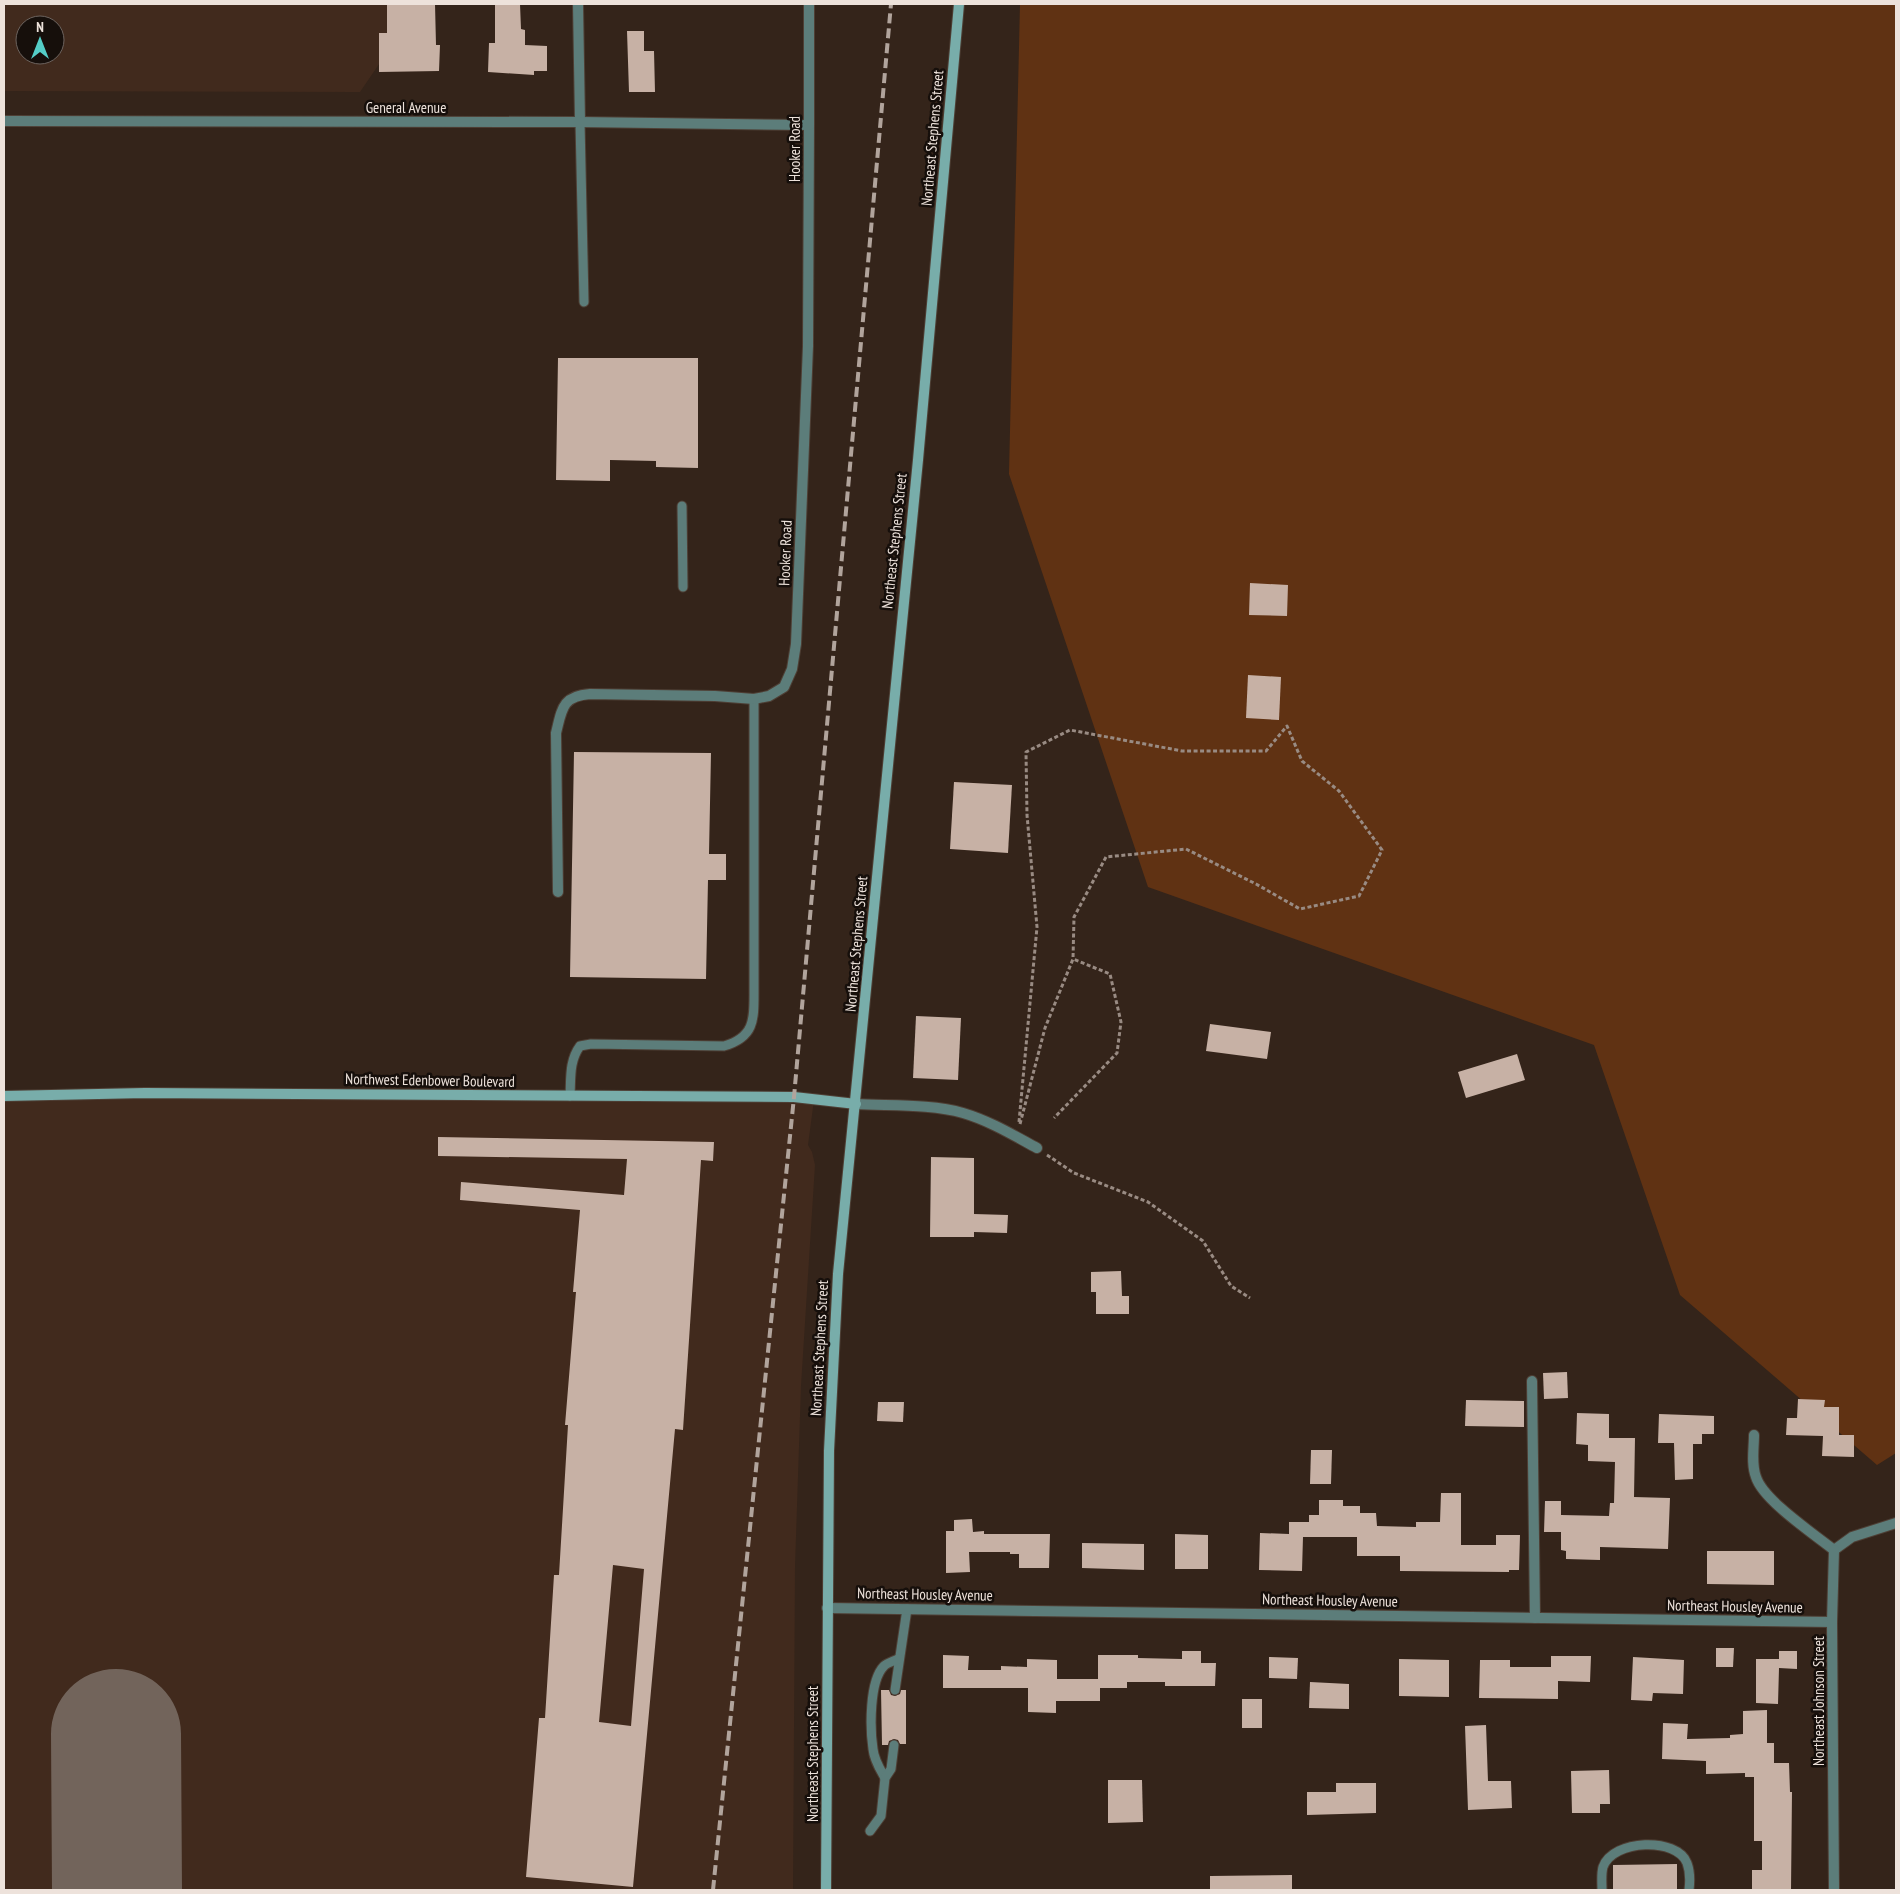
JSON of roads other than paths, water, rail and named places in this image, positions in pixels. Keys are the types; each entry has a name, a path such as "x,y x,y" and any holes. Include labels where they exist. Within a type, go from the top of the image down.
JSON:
{"main road":[{"name":"Northeast Stephens Street","path":"826,1890 829,1451 837,1294 959,4"},
{"name":"Northwest Edenbower Boulevard","path":"4,1096 165,1093 794,1097 856,1104"}],"street":[{"path":"578,4 580,122"},
{"name":"Hooker Road","path":"558,892 556,733 560,716 567,702 576,695 590,694 715,696 754,699 770,696 784,687 792,669 796,644 808,346 809,4"},
{"name":"General Avenue","path":"4,121 809,124"},
{"path":"856,1104 938,1109 962,1113 986,1121 1037,1148"},
{"path":"1532,1381 1534,1618"},
{"path":"1754,1435 1753,1468 1756,1479 1762,1489 1772,1500 1834,1550 1852,1537 1896,1523"},
{"name":"Northeast Johnson Street","path":"1834,1550 1832,1622 1834,1890"},
{"name":"Northeast Housley Avenue","path":"827,1608 1832,1622"}],"lane":[{"path":"580,122 584,302"},
{"path":"682,506 683,587"},
{"path":"570,1096 572,1063 574,1055 580,1046 592,1044 724,1046 737,1042 746,1034 751,1026 754,1013 754,699"},
{"path":"895,1690 898,1659 907,1609"},
{"path":"885,1778 877,1764 873,1750 873,1688 876,1677 885,1665 898,1659"},
{"path":"870,1831 881,1816 885,1778 891,1769 894,1745"},
{"path":"1602,1890 1604,1866 1610,1856 1620,1849 1635,1845 1649,1845 1665,1847 1679,1852 1687,1862 1690,1880 1688,1890"}],"railway":[{"path":"713,1890 794,1097 891,4"}]}
